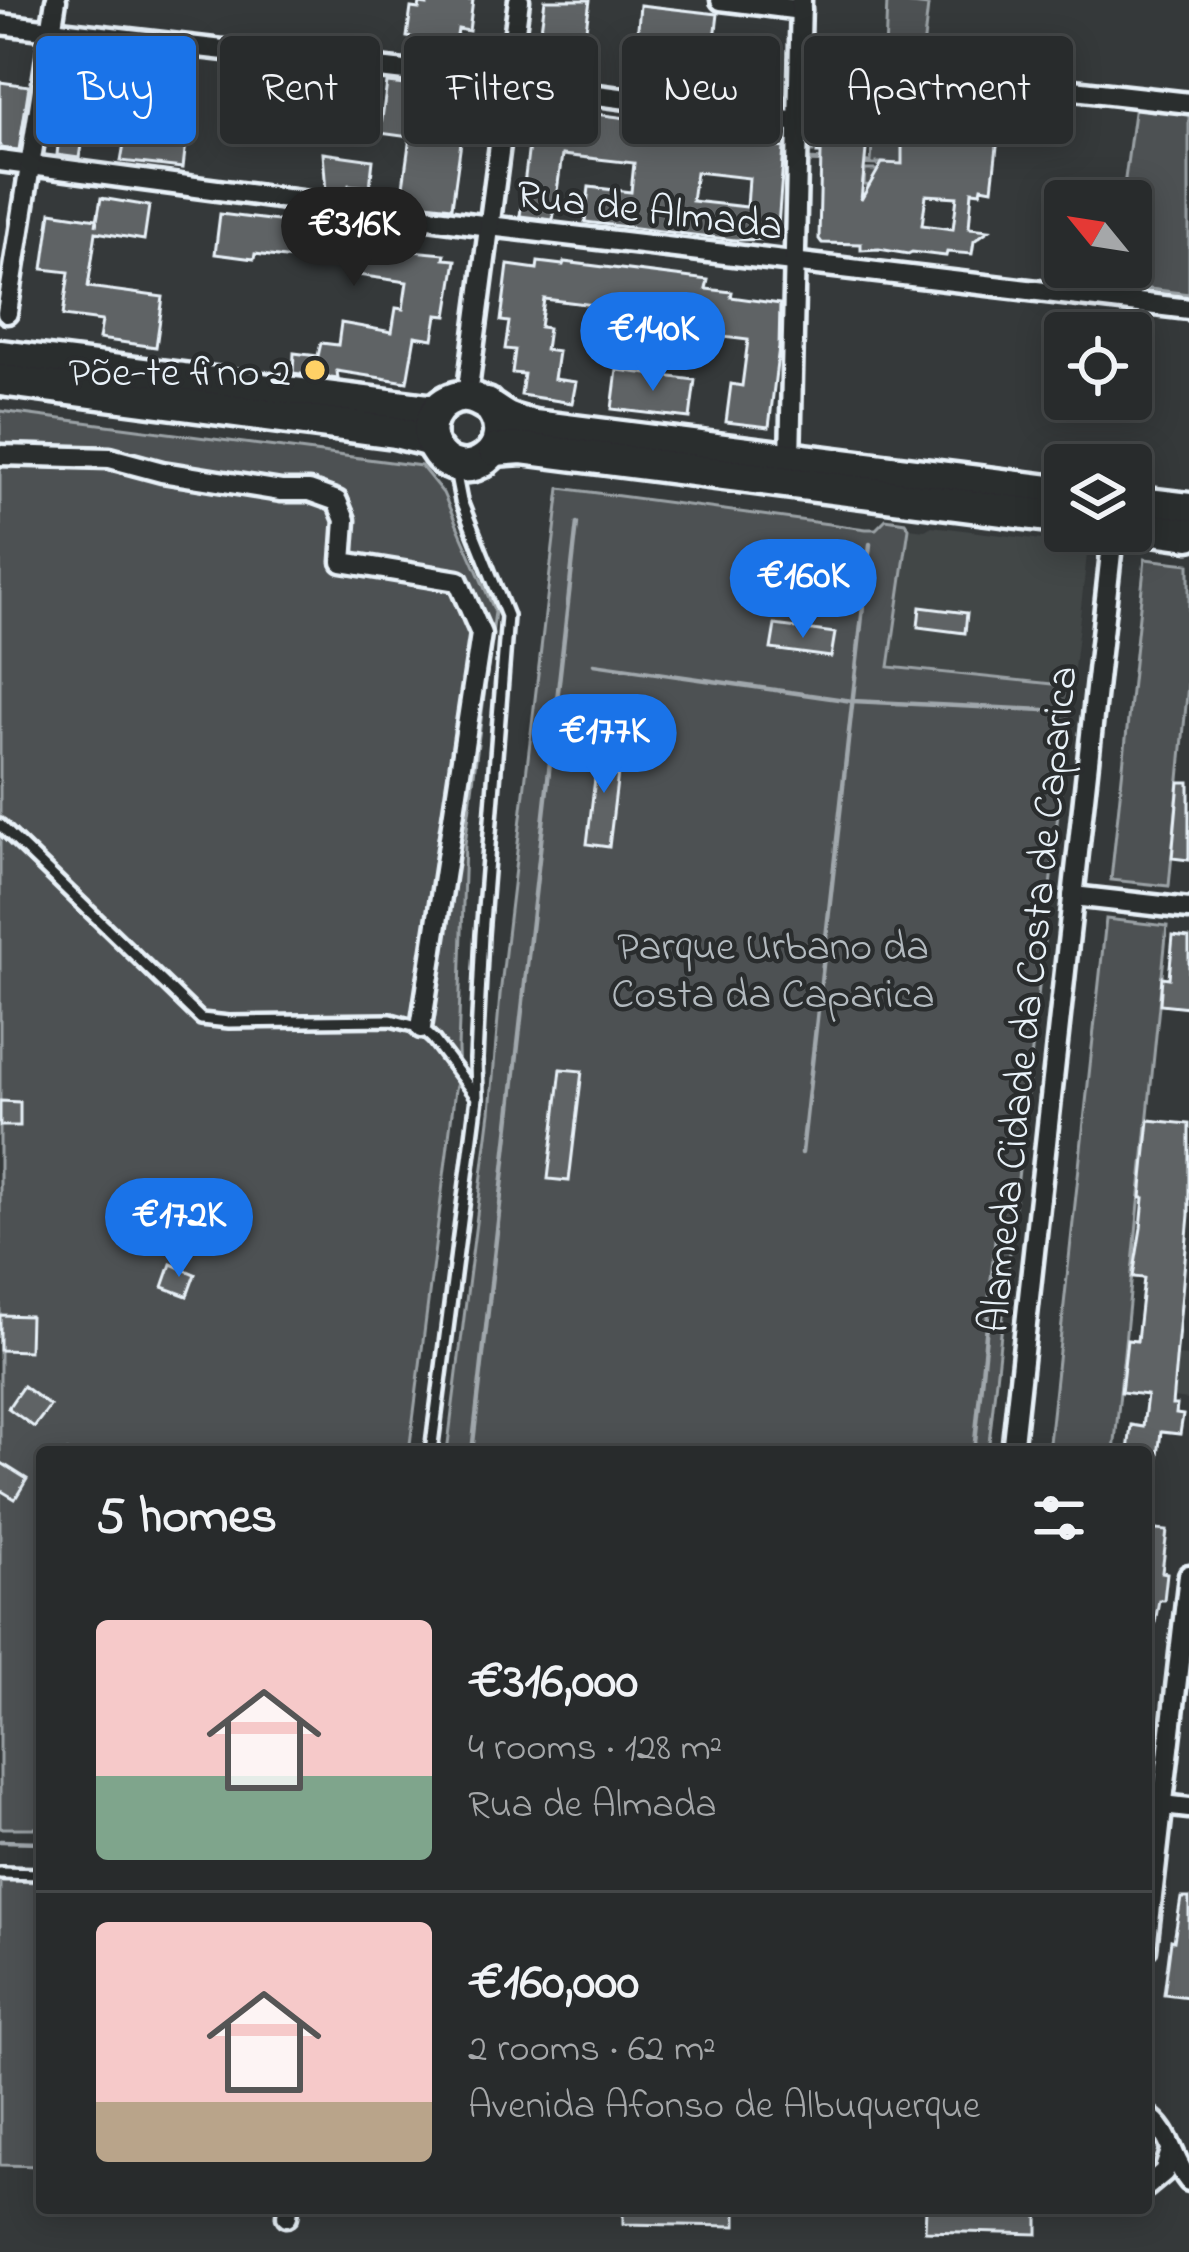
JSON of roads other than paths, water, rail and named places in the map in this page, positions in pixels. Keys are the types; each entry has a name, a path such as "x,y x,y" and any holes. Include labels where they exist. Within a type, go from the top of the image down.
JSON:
{"main road":[{"path":"0,356 433,426"},
{"path":"0,380 395,432 433,426"},
{"path":"477,400 499,422 498,442 487,459 476,465 454,465 444,460 433,426 444,403 477,400 534,426 1044,491"},
{"path":"494,451 522,448 1044,515"},
{"path":"1152,505 1189,509"},
{"path":"1152,529 1189,534"}],"street":[{"path":"7,314 56,0"},
{"path":"514,36 519,0"},
{"path":"721,0 801,5 790,458"},
{"path":"0,24 404,70"},
{"path":"800,59 1189,104"},
{"path":"598,94 798,122"},
{"path":"477,400 500,144"},
{"name":"Rua de Almada","path":"0,161 489,226 1189,309"},
{"path":"0,455 110,458 162,472 309,491 337,501 345,520 342,562 458,581 481,634 421,1028"},
{"name":"Alameda Cidade da Costa de Caparica","path":"1013,1446 1111,554"},
{"path":"1073,896 1189,909"},
{"path":"1152,1852 1155,1804 1187,1619 1189,1575"},
{"path":"1155,1804 1189,1808"},
{"path":"1152,2117 1165,2131 1189,2185"},
{"path":"1152,2183 1164,2172 1171,2151"},
{"path":"1152,2187 1189,2185"}],"lane":[{"path":"431,1446 477,1098 482,935 507,616 461,501 454,465"},
{"path":"0,825 201,1019 391,1020 421,1028 477,1098"},
{"path":"0,1873 36,1874"}],"waterway":[{"path":"473,1446 577,523"},
{"path":"802,1153 870,544"},
{"path":"594,664 852,701 1044,710"},
{"path":"975,1446 997,1227"},
{"path":"0,1841 36,1842"}],"place":[{"name":"Põe-te fino 2","path":"315,370"}],"park label":[{"name":"Parque Urbano da Costa da Caparica","path":"773,968"}]}
